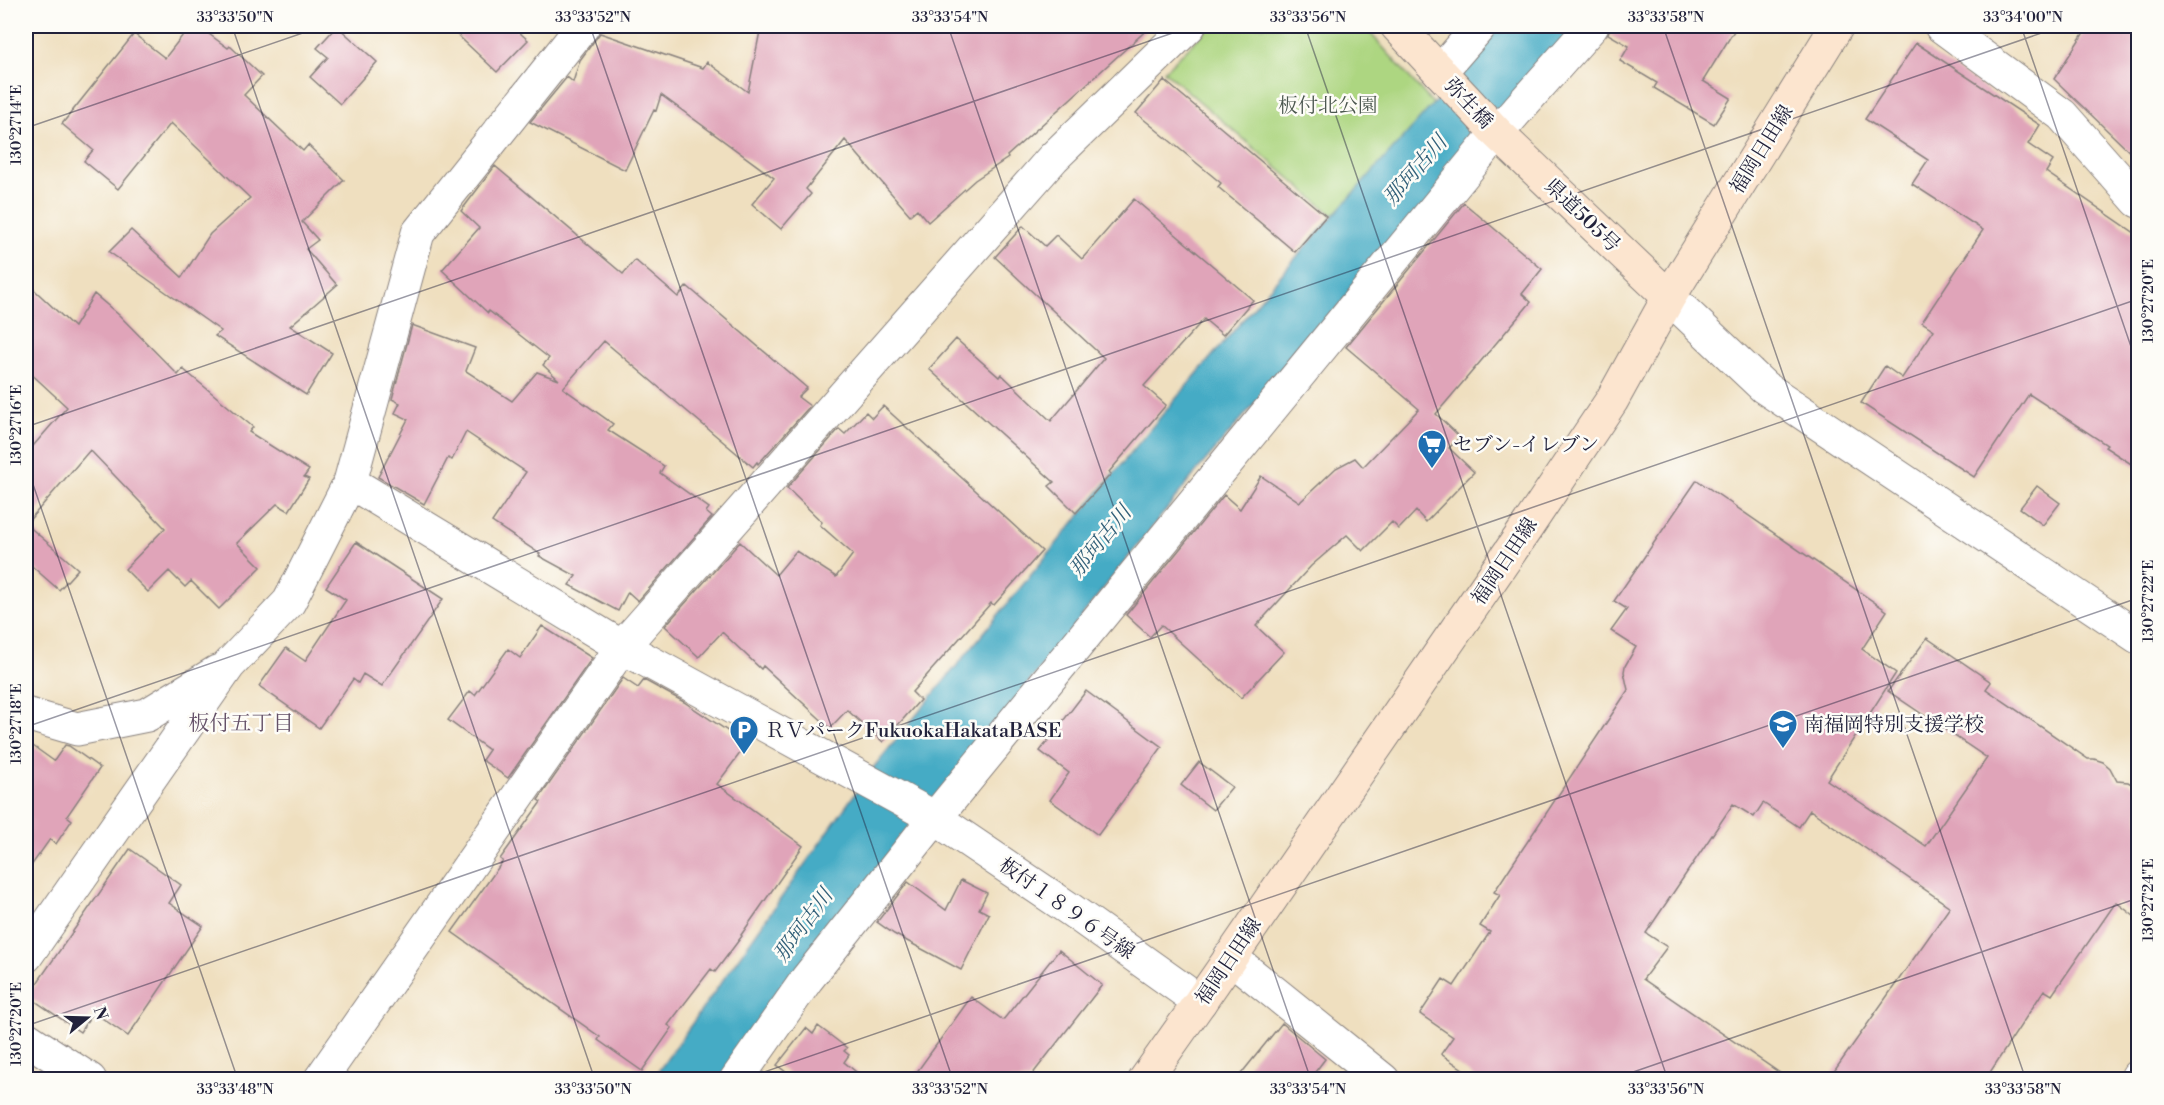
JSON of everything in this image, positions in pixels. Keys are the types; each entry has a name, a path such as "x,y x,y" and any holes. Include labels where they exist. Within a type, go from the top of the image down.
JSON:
{"main road":[{"name":"弥生橋","path":"1397,26 1497,133"},
{"name":"福岡日田線","path":"1145,1080 1534,517 1612,400 1669,297 1837,26"},
{"name":"県道505号","path":"1497,133 1669,297"}],"street":[{"path":"26,956 229,665 289,602 350,482 418,233 583,26"},
{"path":"320,1080 622,647 1053,158 1189,26"},
{"path":"1440,72 1480,26"},
{"path":"736,1080 807,979 933,817 1497,133 1592,26"},
{"path":"1941,26 2062,115 2139,201"},
{"path":"1669,297 1764,387 2139,637"},
{"path":"350,482 622,647"},
{"name":"板付１８９６号線","path":"622,647 933,817 1071,910 1200,1002"},
{"path":"26,714 77,729 147,715 229,665"},
{"path":"1230,957 1383,1080"},
{"path":"26,1038 90,1080"}],"green space":[{"name":"板付北公園","path":"1211,26 1364,26 1436,107 1335,217 1164,71"}],"water":[{"name":"那珂古川","path":"1499,26 1581,26 1200,467 934,802 730,1079 652,1080 873,768 1151,428 1292,262 1435,102"}],"building":[{"path":"190,26 198,26 228,48 230,46 262,76 244,95 303,151 308,145 344,180 302,222 318,240 306,249 337,285 290,326 332,353 306,395 215,336 221,331 109,252 131,230 182,277 210,234 250,198 171,123 118,189 84,161 93,150 62,124 134,34 165,58"},
{"path":"337,26 377,62 340,104 310,77 328,57 317,48"},
{"path":"448,26 512,26 528,40 497,72"},
{"path":"761,26 1151,26 1007,156 1008,158 975,180 928,222 917,209 910,215 845,140 806,189 811,194 781,229 752,204 774,178 661,95 656,111 654,110 625,170 530,122 567,77 573,82 580,60 600,33 703,68 707,62 748,92"},
{"path":"1610,26 1737,26 1703,81 1731,98 1714,124 1654,88 1657,83 1620,61 1629,46 1608,34"},
{"path":"2088,26 2139,26 2139,161 2054,79"},
{"path":"1916,43 2040,125 2028,144 2053,161 2046,172 2139,236 2139,469 2105,447 2107,445 2029,394 1974,477 1861,403 1885,366 1902,378 1934,330 1922,322 1983,230 1912,184 1928,160 1865,119"},
{"path":"1164,80 1326,216 1295,252 1218,187 1221,183 1136,113"},
{"path":"495,166 623,274 635,260 678,297 687,286 807,388 798,397 810,406 753,467 604,341 563,388 613,424 608,430 664,466 660,473 709,508 706,512 712,517 638,601 628,592 618,611 569,585 576,576 539,556 540,554 492,522 526,472 466,432 452,460 448,458 424,504 378,477 408,419 395,413 400,403 392,399 412,325 475,348 466,371 512,401 537,372 559,380 543,365 549,358 489,311 488,313 442,270 479,228 461,211"},
{"path":"1134,199 1253,300 1223,335 1204,319 1144,386 1166,405 1109,472 1111,474 1076,513 1049,486 1054,482 929,369 956,339 999,377 1001,374 1051,421 1104,358 995,257 1023,226 1045,246 1056,235 1082,259"},
{"path":"1464,203 1542,269 1522,294 1531,302 1436,414 1460,437 1449,448 1474,472 1426,522 1416,511 1399,529 1392,522 1363,551 1347,535 1311,566 1256,626 1284,652 1241,698 1161,625 1150,637 1126,615 1224,495 1240,509 1261,476 1300,502 1336,468 1355,458 1363,467 1419,409 1346,347"},
{"path":"26,282 74,327 94,294 119,315 178,375 183,369 253,427 249,432 309,470 304,477 309,479 289,511 277,504 237,543 261,567 219,609 191,581 185,587 169,571 148,592 125,569 165,528 90,450 26,524 26,454 67,407 26,369"},
{"path":"883,406 1042,551 994,605 991,603 912,692 920,700 883,742 847,710 830,728 763,666 761,669 722,632 699,657 665,626 740,542 776,575 796,551 836,577 853,554 820,525 822,522 787,488 839,429 845,434 866,412 872,418"},
{"path":"1697,480 1887,611 1862,649 1896,673 1827,780 1926,846 1987,758 1888,691 1927,638 1991,682 1986,689 2088,759 2103,762 2110,768 2117,781 2128,782 2139,788 2139,920 2116,902 2052,995 2044,990 1985,1080 1828,1080 1950,907 1810,810 1799,827 1763,803 1754,817 1733,804 1646,933 1667,947 1643,979 1790,1080 1479,1080 1441,1054 1453,1037 1420,1014 1443,979 1454,986 1490,932 1480,926 1500,895 1494,892 1628,690 1625,666 1636,647 1611,631 1627,609 1614,601"},
{"path":"2037,486 2060,503 2043,525 2020,508"},
{"path":"26,524 78,569 59,590 26,561"},
{"path":"356,542 443,599 382,686 363,674 358,683 353,679 319,728 259,686 286,648 305,661 346,600 326,587"},
{"path":"542,626 592,658 508,778 482,760 489,750 448,720 470,691 475,695 508,649 520,658"},
{"path":"623,678 638,688 644,680 684,702 747,744 717,784 803,846 715,972 711,969 668,1025 672,1028 642,1071 598,1040 600,1037 452,932 503,861 500,859 541,802 538,800"},
{"path":"1086,691 1162,747 1098,835 1050,800 1069,773 1040,751"},
{"path":"26,741 54,761 65,745 69,746 100,768 67,816 72,820 56,844 50,839 26,873"},
{"path":"1199,762 1232,787 1213,810 1181,785"},
{"path":"130,849 181,885 169,903 203,926 128,1036 93,1012 80,1032 28,996"},
{"path":"961,880 987,893 979,909 989,914 961,970 894,934 877,922 908,882 946,910"},
{"path":"1059,950 1102,985 1028,1080 911,1080 971,997 1003,1020"},
{"path":"1282,1023 1325,1059 1309,1080 1236,1080"},
{"path":"818,1026 847,1048 844,1051 849,1055 844,1062 866,1080 796,1080 777,1065 806,1028 813,1034"}],"place":[{"name":"セブン-イレブン","path":"1432,470"},
{"name":"南福岡特別支援学校","path":"1783,750"},
{"name":"ＲＶパークFukuokaHakataBASE","path":"744,756"}],"district":[{"name":"板付五丁目","path":"241,723"}]}
